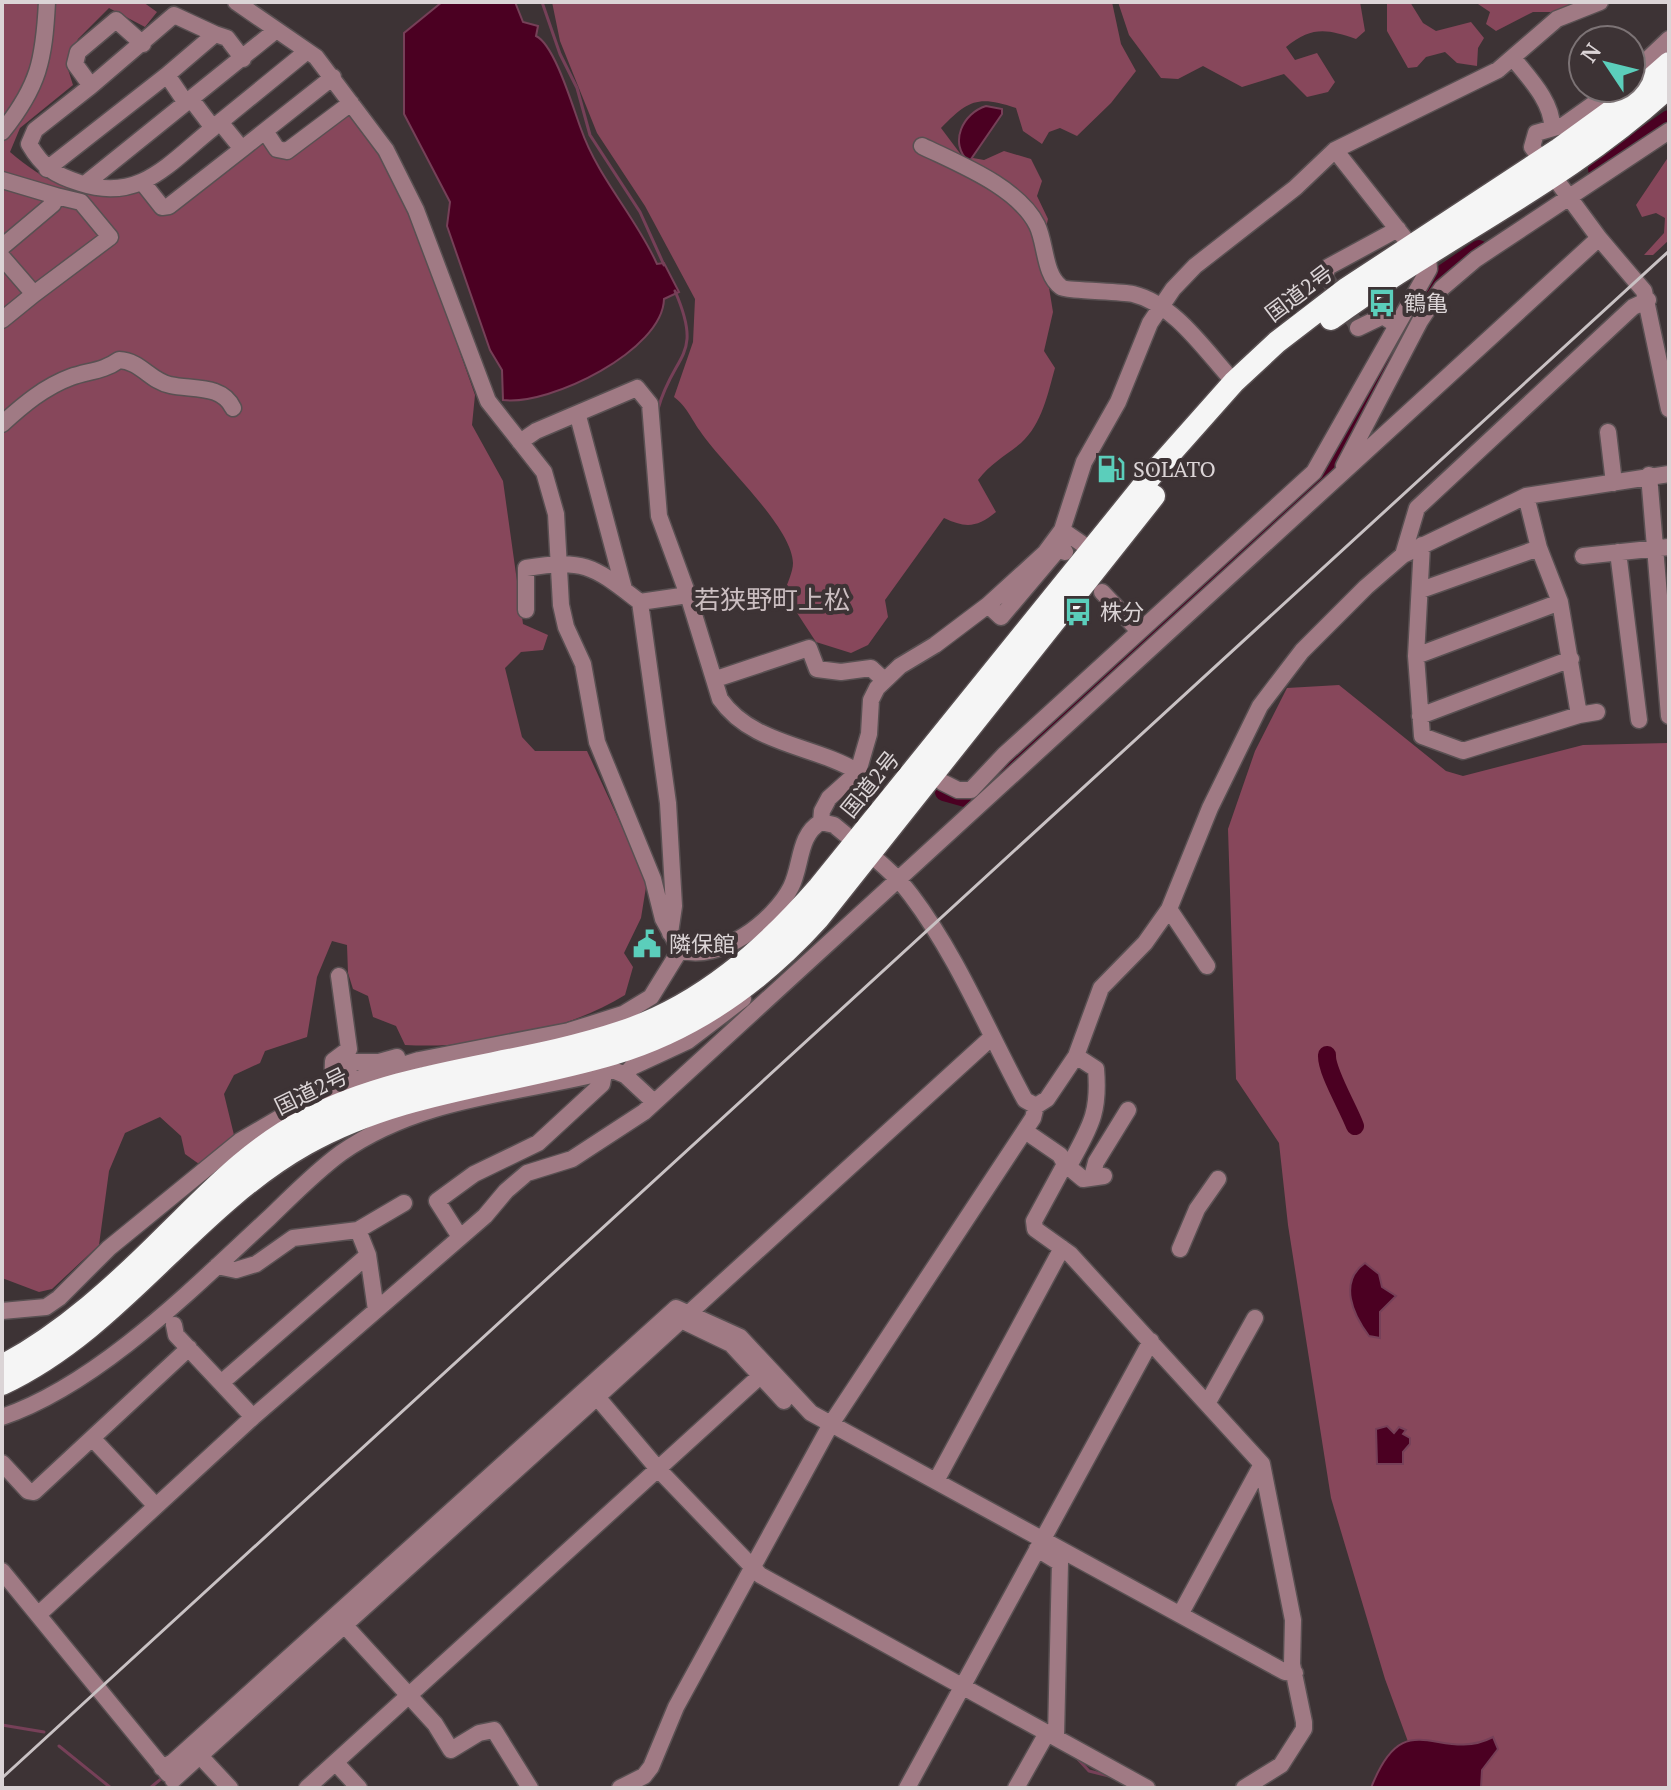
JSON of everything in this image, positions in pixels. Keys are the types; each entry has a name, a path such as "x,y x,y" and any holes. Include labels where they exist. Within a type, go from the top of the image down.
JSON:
{"highway":[{"name":"国道2号","path":"1547,168 1669,63"},
{"name":"国道2号","path":"11,1386 75,1340 239,1191 305,1145 400,1103 603,1057 651,1041 714,1009 758,979 809,930 863,849 1091,550 1186,434 1234,382 1311,316 1412,243 1629,121 1669,87"},
{"name":"国道2号","path":"2,1366 82,1313 228,1175 303,1121 350,1098 393,1084 570,1047 623,1032 668,1012 728,975 779,931 863,849 1204,435 1300,342 1412,243"}],"street":[{"path":"2,132 25,104 41,70 47,2"},
{"path":"236,2 306,52 333,77 402,177 488,401 544,472 551,493 561,605 566,627 583,664 597,742 653,879 669,934 680,950 704,953 747,933 778,906 791,888 808,833 821,822 822,811 829,798 858,772 869,734 871,700 884,680 988,605 1040,559 1062,530 1084,462 1112,413 1150,323 1195,266 1295,188 1335,150 1498,70 1557,19 1600,2"},
{"path":"243,59 227,38 174,15 143,44 35,130 29,144 53,175 100,191 143,183 306,52"},
{"path":"91,86 75,64 78,52 116,20 143,44"},
{"path":"85,184 275,31"},
{"path":"47,169 215,34"},
{"path":"1647,60 1669,39"},
{"path":"1513,58 1537,88 1553,117 1552,128"},
{"path":"167,75 189,101 242,149"},
{"path":"143,183 162,207 169,206 333,77"},
{"path":"265,131 277,149 287,151 351,103"},
{"path":"1594,104 1564,125 1540,130 1533,137 1532,147 1648,300 1669,409"},
{"path":"1342,469 1430,302 1442,288 1476,259 1571,199 1669,131"},
{"path":"922,146 1003,190 1025,208 1038,227 1054,281 1063,289 1124,292 1161,308 1234,382"},
{"path":"40,1613 253,1417 460,1237 515,1182 527,1173 572,1159 654,1102 897,879 1139,631 1314,472 1395,324 1429,269 1412,243 1335,150"},
{"path":"2,180 81,202 110,237 2,320"},
{"path":"2,247 53,204 56,196"},
{"path":"942,782 958,790 971,790 1011,763 1599,238"},
{"path":"1325,275 1328,267 1412,243"},
{"path":"2,257 34,294"},
{"path":"1403,555 1417,508 1633,307 1648,300"},
{"path":"1358,328 1383,316 1395,324"},
{"path":"2,424 35,395 71,377 108,368 119,360 140,366 167,385 217,391 229,399 233,408"},
{"path":"520,442 536,431 578,416 632,387 637,388 650,404 659,516 720,678 720,699 728,710 760,732 837,760 858,772"},
{"path":"578,416 624,589"},
{"path":"1608,432 1614,483"},
{"path":"1325,452 1342,469"},
{"path":"620,1788 647,1782 676,1707 829,1429 1025,1131 1036,1106 1047,1099 1076,1056 1101,988 1152,935 1169,909 1210,808 1260,706 1302,651 1375,578 1403,555 1422,545 1526,496 1669,474"},
{"path":"1649,475 1663,547 1669,716"},
{"path":"1526,496 1539,548 1560,602 1579,715"},
{"path":"1062,530 1091,550"},
{"path":"1422,545 1416,656 1422,736 1463,751 1597,712"},
{"path":"988,605 1001,617 1061,546 1065,552"},
{"path":"1583,556 1663,547"},
{"path":"1421,590 1539,548"},
{"path":"1618,552 1639,720"},
{"path":"526,610 526,568 559,562 595,568 640,602 668,803 674,906 669,934"},
{"path":"1102,592 1139,631"},
{"path":"640,602 688,595"},
{"path":"1416,656 1560,602"},
{"path":"720,678 809,648 817,669 841,672 871,668 884,680"},
{"path":"1420,716 1571,659"},
{"path":"821,822 834,825 897,879 943,944 1025,1100 1036,1106"},
{"path":"1169,909 1207,966"},
{"path":"2,1311 46,1307 109,1248 240,1141 337,1084 419,1060 569,1031 623,1014 651,997 680,950"},
{"path":"337,1084 333,1061 349,1049 339,976"},
{"path":"625,1075 714,1022 743,999 758,979"},
{"path":"169,1777 201,1757 340,1620 593,1394 686,1316 992,1037"},
{"path":"1076,1056 1096,1069 1096,1113 1033,1225 1062,1248 1208,1402 1262,1464 1293,1620 1295,1673 1304,1709 1304,1729 1281,1765 1244,1788"},
{"path":"2,1417 32,1404 109,1359 217,1266 318,1172 373,1128 456,1101 613,1070 625,1075 654,1102"},
{"path":"460,1237 437,1201 474,1174 538,1143 602,1084 604,1073"},
{"path":"1025,1131 1060,1155 1083,1179 1098,1177 1096,1162 1128,1110"},
{"path":"1180,1249 1197,1209 1218,1179"},
{"path":"217,1266 236,1270 256,1264 293,1238 358,1230 404,1203"},
{"path":"358,1230 368,1255 376,1310"},
{"path":"936,1481 1062,1248"},
{"path":"221,1383 368,1255"},
{"path":"169,1777 676,1308 731,1344 798,1416 936,1481 1040,1544 1181,1613 1285,1672 1295,1673"},
{"path":"686,1316 740,1337 797,1401 829,1429"},
{"path":"1208,1402 1255,1318"},
{"path":"174,1325 176,1335 253,1417"},
{"path":"907,1788 1151,1341"},
{"path":"2,1463 30,1493 93,1439 189,1348"},
{"path":"307,1788 759,1377"},
{"path":"11,1386 32,1404"},
{"path":"593,1394 752,1569 1051,1734 1126,1783 1147,1788"},
{"path":"93,1439 155,1505"},
{"path":"1181,1613 1262,1464"},
{"path":"1016,1788 1051,1734 1060,1563 1040,1544"},
{"path":"2,1571 40,1613 169,1777"},
{"path":"340,1620 409,1695 451,1750 479,1733 494,1730 530,1788"},
{"path":"201,1757 230,1788"},
{"path":"336,1763 359,1788"}],"shaded area":[{"path":"2,2 143,2 157,12 145,27 109,8 78,39 66,63 73,85 20,128 10,152 41,175 71,188 102,193 141,191 156,213 165,213 263,140 276,154 345,115 358,116 399,180 475,395 472,425 503,481 523,624 548,635 543,650 521,652 505,668 522,737 535,751 587,751 647,881 641,918 624,953 633,967 625,995 574,1019 519,1036 461,1044 405,1045 396,1026 373,1017 368,996 353,989 348,973 347,945 332,941 317,977 307,1037 265,1051 260,1063 234,1075 224,1094 234,1135 199,1164 185,1154 181,1136 160,1117 125,1133 109,1171 99,1245 52,1289 39,1292 2,1278"},
{"path":"442,2 515,2 523,22 538,26 536,36 550,51 597,164 657,264 664,263 679,292 664,299 659,318 645,337 625,355 601,371 548,394 503,400 502,370 490,350 447,226 450,202 404,114 404,33"},
{"path":"552,2 1112,2 1121,44 1136,71 1111,103 1077,136 1060,128 1049,132 1042,144 1023,131 1016,108 983,101 959,111 941,128 962,156 984,160 1004,151 1031,159 1042,181 1037,196 1048,219 1042,245 1053,312 1044,351 1055,368 1034,427 1021,443 978,480 996,512 971,525 944,518 885,600 888,617 868,645 851,653 816,642 784,593 793,563 790,548 781,531 674,397 693,342 695,299 645,206 597,133 560,41"},
{"path":"1118,2 1360,2 1365,31 1356,39 1320,31 1304,35 1286,47 1295,60 1317,53 1335,82 1328,92 1307,97 1284,74 1242,87 1203,66 1178,79 1161,78 1129,35"},
{"path":"1387,2 1410,2 1423,23 1436,31 1471,22 1484,38 1478,48 1477,66 1457,63 1445,52 1426,57 1417,67 1408,68 1387,31"},
{"path":"1475,2 1573,3 1552,12 1533,12 1496,31 1486,24 1490,12"},
{"path":"986,106 1002,109 1002,114 969,162 960,146 961,130 971,115"},
{"path":"1669,156 1669,240 1653,255 1644,255 1664,233 1665,218 1656,213 1642,217 1636,205"},
{"path":"1339,685 1446,771 1463,776 1583,745 1669,743 1669,1788 1425,1788 1385,1679 1331,1498 1288,1225 1279,1143 1236,1079 1228,829 1255,751 1287,688"},
{"path":"1365,1263 1379,1274 1382,1287 1396,1296 1380,1312 1380,1338 1369,1336 1351,1299 1352,1279"},
{"path":"1387,1426 1394,1433 1399,1427 1406,1430 1403,1434 1410,1438 1410,1444 1403,1452 1403,1464 1377,1464 1376,1429"},
{"path":"1493,1737 1498,1749 1482,1770 1481,1788 1371,1788 1384,1762 1397,1747 1410,1741 1474,1744"}],"waterway":[{"path":"542,2 560,54 577,88 590,135 640,212 664,265"},
{"path":"1597,169 1669,119"},
{"path":"944,792 969,799 985,786 1331,467 1417,304 1438,277 1479,249"},
{"path":"658,409 687,343 687,330 675,291"},
{"path":"874,779 880,782"},
{"path":"1327,1055 1355,1126"},
{"path":"2,1725 44,1732"},
{"path":"59,1746 111,1788"},
{"path":"1076,1757 1089,1771 1109,1776"},
{"path":"150,1788 162,1778"}],"tunnel":[{"path":"1325,275 1358,328"}],"railway":[{"path":"2,1778 1669,251"}],"place":[{"name":"鶴亀","path":"1382,303"},
{"name":"SOLATO","path":"1111,469"},
{"name":"株分","path":"1078,612"},
{"name":"隣保館","path":"647,944"}],"district":[{"name":"若狭野町上松","path":"772,600"}]}
